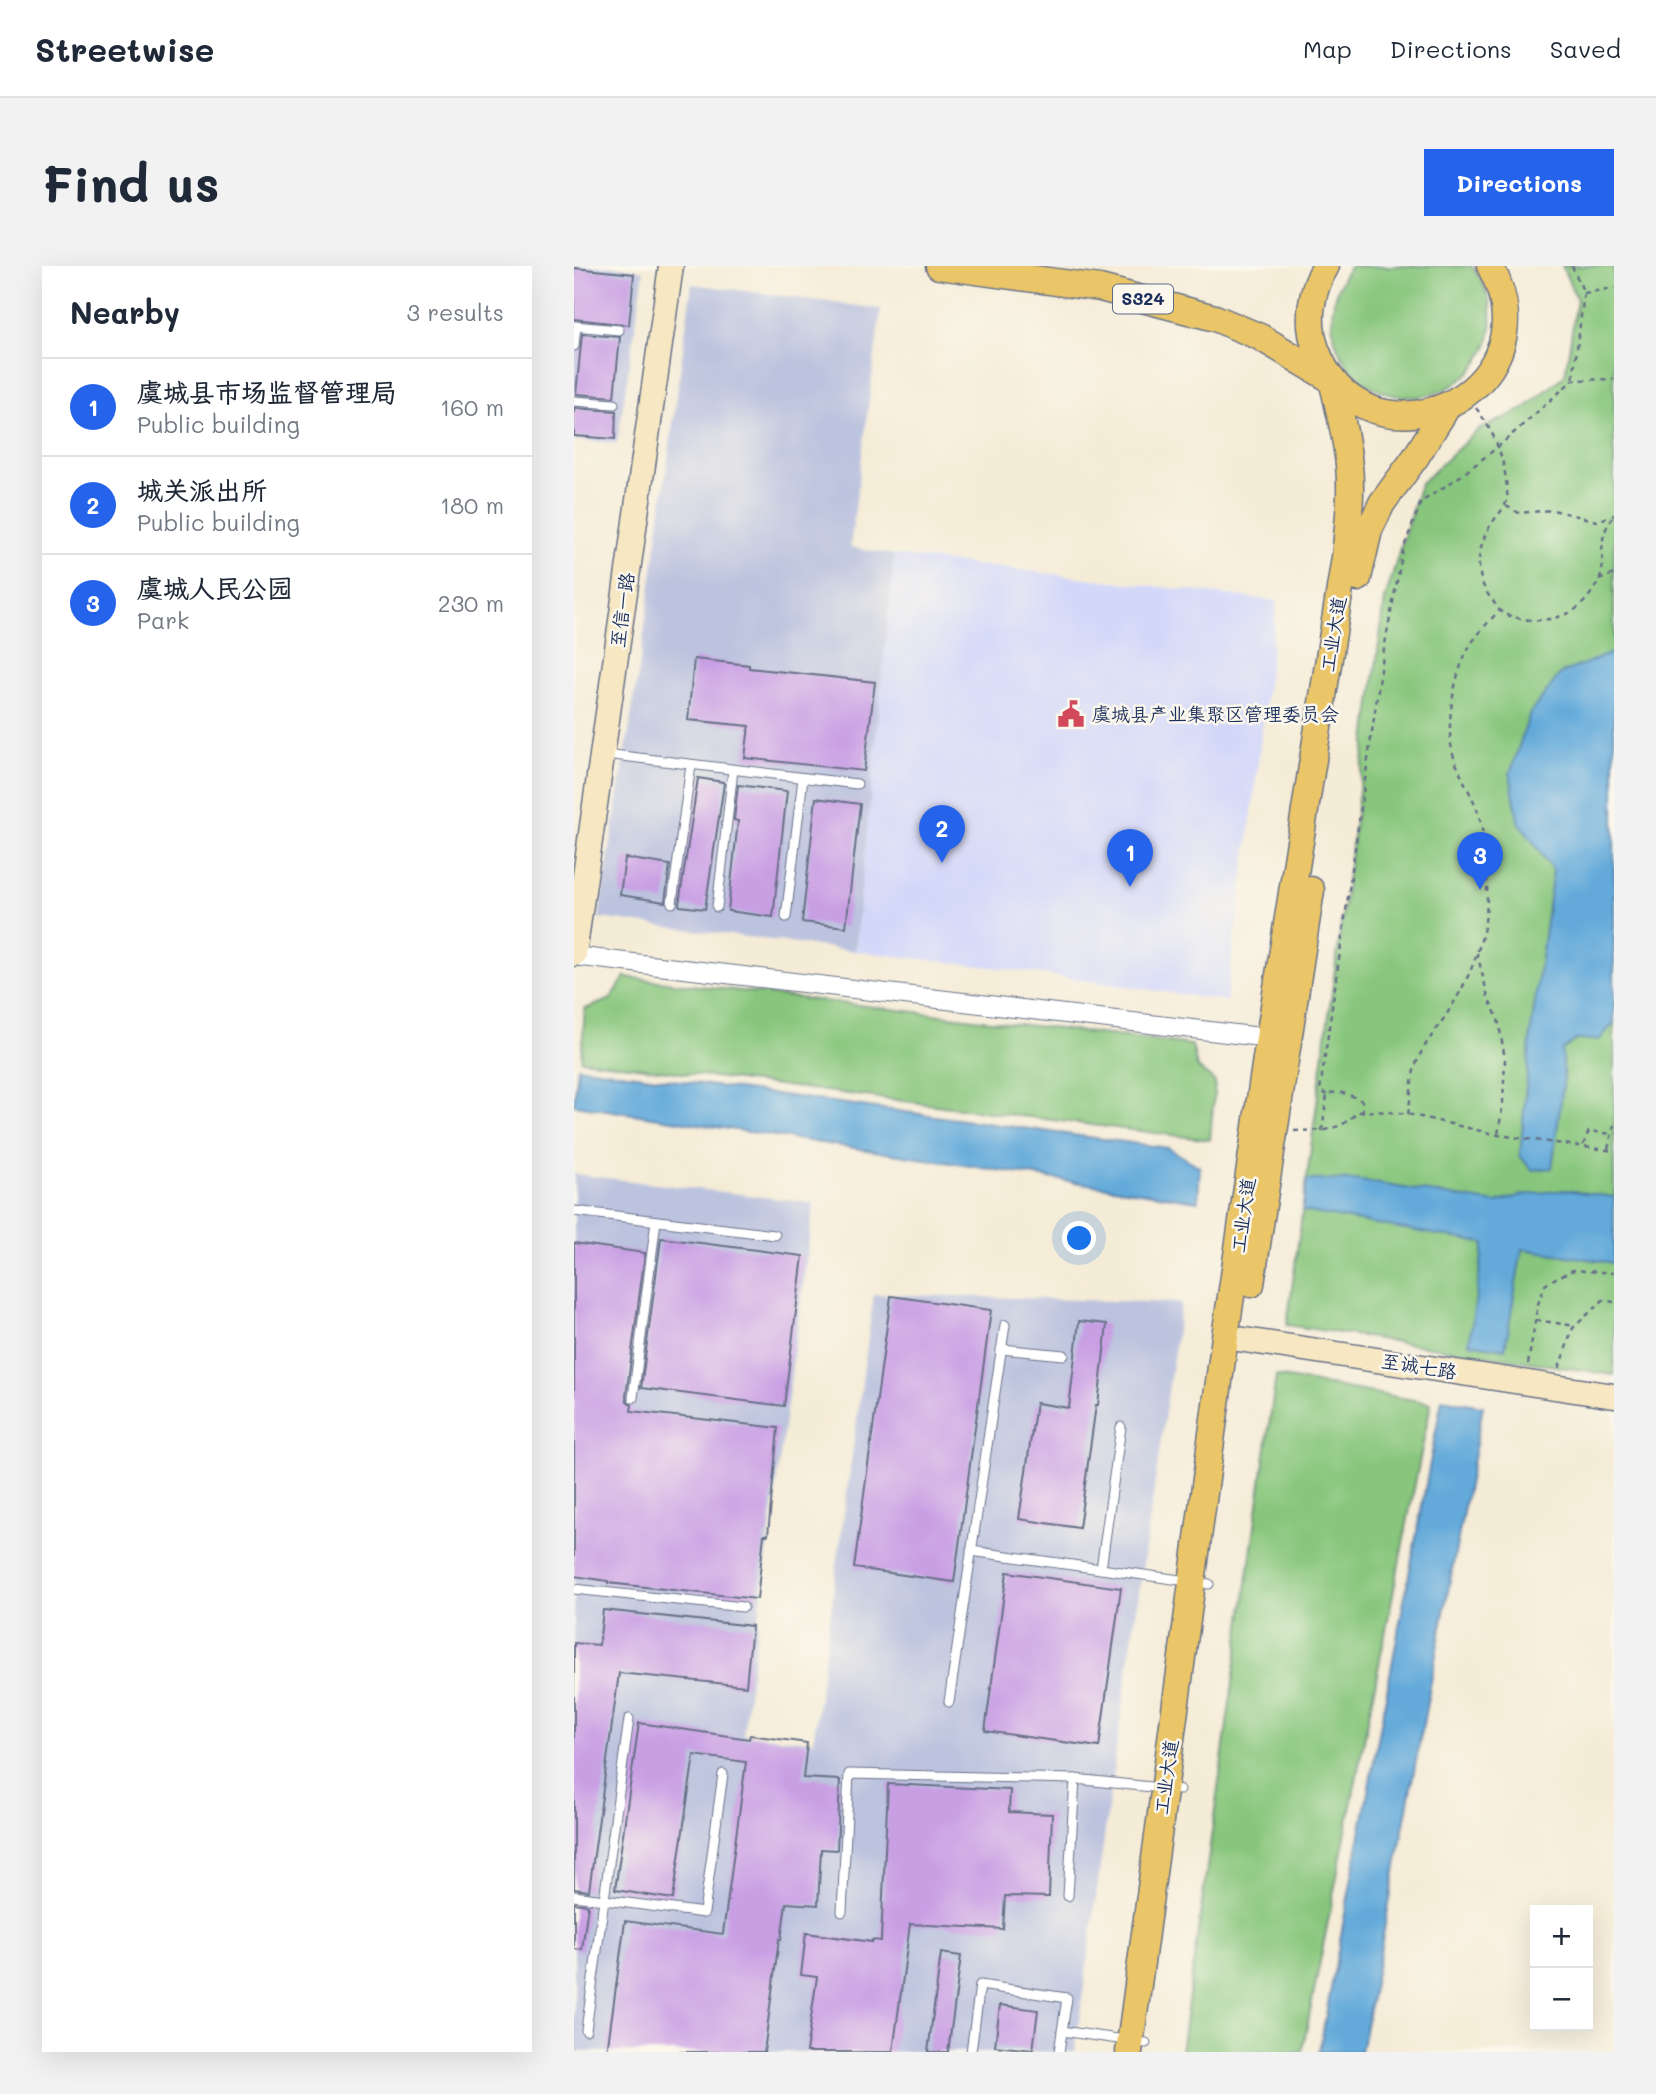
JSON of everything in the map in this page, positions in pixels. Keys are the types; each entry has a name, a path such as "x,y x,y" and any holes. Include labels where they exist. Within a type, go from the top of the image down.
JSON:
{"main road":[{"name":"S324","path":"939,266 999,270 1100,288 1215,318 1259,337 1332,380"},
{"path":"1326,266 1313,297 1311,328 1319,357 1332,380 1359,402 1387,413 1418,414 1456,401"},
{"path":"1234,1338 1274,1131 1361,557 1369,530 1382,503 1456,401 1483,379 1491,366 1502,338 1504,308 1494,270"},
{"name":"工业大道","path":"1137,2047 1234,1338 1269,1038 1345,557 1350,503 1349,466 1332,380"}],"street":[{"name":"至信一路","path":"574,955 671,266"},
{"path":"574,955 1269,1038"},
{"name":"至诚七路","path":"1234,1338 1614,1396"}],"lane":[{"path":"574,346 575,326 619,330"},
{"path":"574,401 614,404"},
{"path":"602,754 858,784"},
{"path":"672,903 691,765"},
{"path":"717,906 733,770"},
{"path":"786,917 803,778"},
{"path":"574,1211 775,1235"},
{"path":"633,1398 656,1221"},
{"path":"949,1702 1005,1325"},
{"path":"1001,1349 1064,1355"},
{"path":"1101,1569 1121,1427"},
{"path":"971,1551 1200,1583"},
{"path":"574,1589 743,1607"},
{"path":"586,2030 629,1719"},
{"path":"574,1896 704,1913 723,1774"},
{"path":"842,1913 849,1774 1075,1779 1172,1789"},
{"path":"1068,1896 1075,1779"},
{"path":"971,2052 980,1985 1067,1997 1059,2052"},
{"path":"1062,2031 1137,2047"}],"path":[{"path":"1572,266 1584,293 1573,380"},
{"path":"1584,293 1614,288"},
{"path":"1327,1095 1320,1090 1384,649 1403,550 1421,502 1499,446 1573,380 1614,379"},
{"path":"1456,401 1484,419 1503,458 1508,493 1506,506 1484,536 1478,563 1485,593 1502,612 1538,621 1568,614 1583,604 1599,580 1602,537 1614,515"},
{"path":"1506,506 1519,513 1553,510 1597,521 1614,515"},
{"path":"1599,580 1614,574"},
{"path":"1408,1114 1415,1067 1429,1040 1461,993 1485,917 1486,863 1477,810 1452,749 1451,718 1456,685 1467,651 1484,626 1500,610"},
{"path":"1476,952 1488,997 1498,1019 1504,1059 1503,1103 1498,1135"},
{"path":"1327,1095 1334,1092 1352,1095 1362,1101 1363,1112"},
{"path":"1322,1131 1327,1095"},
{"path":"1274,1131 1322,1131 1342,1125 1358,1112 1408,1114 1498,1135 1614,1151"},
{"path":"1608,1150 1614,1125"},
{"path":"1583,1146 1589,1131 1612,1133"},
{"path":"1525,1382 1538,1304 1545,1285 1573,1270 1614,1273"},
{"path":"1553,1387 1573,1328 1603,1300 1614,1302"},
{"path":"1536,1320 1576,1326"}],"shaded area":[{"path":"574,266 612,266 644,271 617,443 574,440"},
{"path":"692,284 881,309 850,547 894,555 855,951 599,918 642,649"},
{"path":"894,555 1277,601 1226,1001 1007,969 855,951"},
{"path":"574,1174 814,1203 743,1734 813,1741 874,1294 1181,1303 1075,2052 574,2052"}],"green space":[{"path":"1351,266 1472,266 1484,287 1491,310 1490,333 1483,354 1471,371 1454,384 1435,393 1414,397 1392,395 1371,386 1358,376 1347,365 1339,351 1333,327 1337,290"},
{"path":"1562,266 1614,266 1614,1375 1287,1325 1385,599 1420,484 1478,430 1524,409 1565,375 1577,300"},
{"path":"625,977 1192,1045 1197,1067 1215,1082 1210,1140 581,1060 585,1009 611,999"},
{"path":"1276,1376 1431,1403 1302,2052 1181,2052"}],"water":[{"path":"1614,652 1614,1023 1599,1040 1576,1040 1562,1050 1564,1078 1552,1168 1532,1170 1520,1156 1531,1030 1553,871 1518,820 1510,774 1530,713 1561,673"},
{"path":"578,1067 1168,1148 1200,1167 1198,1201 574,1105"},
{"path":"1307,1180 1355,1180 1496,1203 1522,1195 1566,1190 1614,1197 1614,1263 1522,1249 1505,1349 1469,1343 1484,1243 1302,1211"},
{"path":"1442,1399 1483,1406 1361,2052 1319,2052"}],"building":[{"path":"574,268 634,274 629,325 574,319"},
{"path":"582,334 620,337 614,397 576,394"},
{"path":"574,408 616,411 615,439 574,436"},
{"path":"694,659 875,682 864,771 745,758 749,726 688,720"},
{"path":"698,778 724,784 705,909 679,904"},
{"path":"738,785 787,791 773,917 728,911 738,821 734,820"},
{"path":"816,798 860,804 846,927 802,922"},
{"path":"625,858 670,865 665,902 620,895"},
{"path":"661,1238 803,1256 784,1406 641,1388"},
{"path":"574,1243 645,1253 626,1397 632,1405 631,1411 778,1428 768,1535 764,1535 757,1599 608,1583 574,1576"},
{"path":"891,1296 991,1310 954,1582 854,1568"},
{"path":"1079,1321 1107,1324 1079,1528 1019,1519 1036,1403 1069,1408"},
{"path":"1007,1572 1121,1588 1099,1747 985,1731"},
{"path":"603,1610 752,1626 746,1686 619,1673 589,1891 574,1889 574,1643 599,1645"},
{"path":"639,1723 749,1739 750,1735 807,1743 803,1778 840,1780 837,1850 821,1849 818,1905 786,1903 764,2052 607,2052 625,1921 723,1934 746,1762 694,1755 673,1899 615,1890"},
{"path":"888,1784 1010,1790 1009,1812 1052,1814 1049,1897 1005,1896 1003,1929 910,1924 893,2052 806,2052 817,1977 801,1975 806,1933 881,1941"},
{"path":"574,1903 588,1905 582,1950 574,1949"},
{"path":"941,1953 961,1956 948,2052 928,2052"},
{"path":"1000,2005 1038,2010 1033,2050 995,2046"}],"place":[{"name":"虞城县产业集聚区管理委员会","path":"1071,714"},
{"name":"城关派出所","path":"942,863"},
{"name":"虞城县市场监督管理局","path":"1130,887"},
{"name":"虞城人民公园","path":"1480,890"}]}
